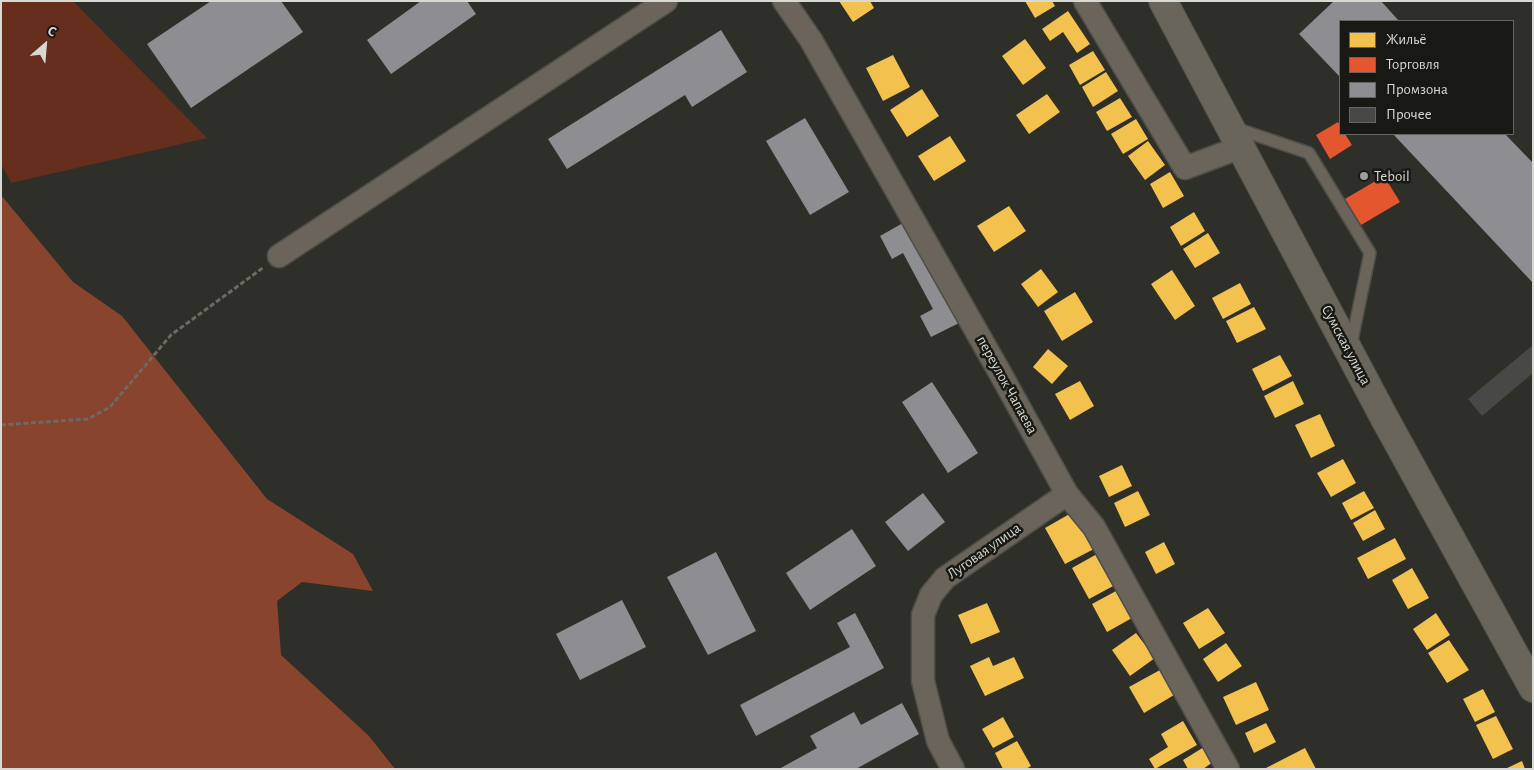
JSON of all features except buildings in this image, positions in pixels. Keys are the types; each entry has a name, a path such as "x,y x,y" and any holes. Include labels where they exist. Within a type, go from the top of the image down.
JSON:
{"main road":[{"name":"Сумская улица","path":"1163,1 1350,352 1533,688"}],"street":[{"path":"279,256 666,1"},
{"name":"переулок Чапаева","path":"784,1 825,66 1067,494 1094,527 1228,769"},
{"path":"1086,1 1185,168 1236,136"},
{"name":"Луговая улица","path":"953,769 938,741 922,681 923,615 931,596 945,578 1067,494"}],"lane":[{"path":"1236,136 1309,153 1370,253 1350,352"}],"path":[{"path":"1,425 88,419 110,407 171,335 279,256"}],"shaded area":[{"path":"1,1 73,1 207,138 11,183 1,164"},
{"path":"1,195 73,282 122,316 267,499 353,554 373,591 302,582 277,601 281,655 369,736 395,769 1,769"}],"place":[{"name":"Teboil","path":"1364,176"}]}
